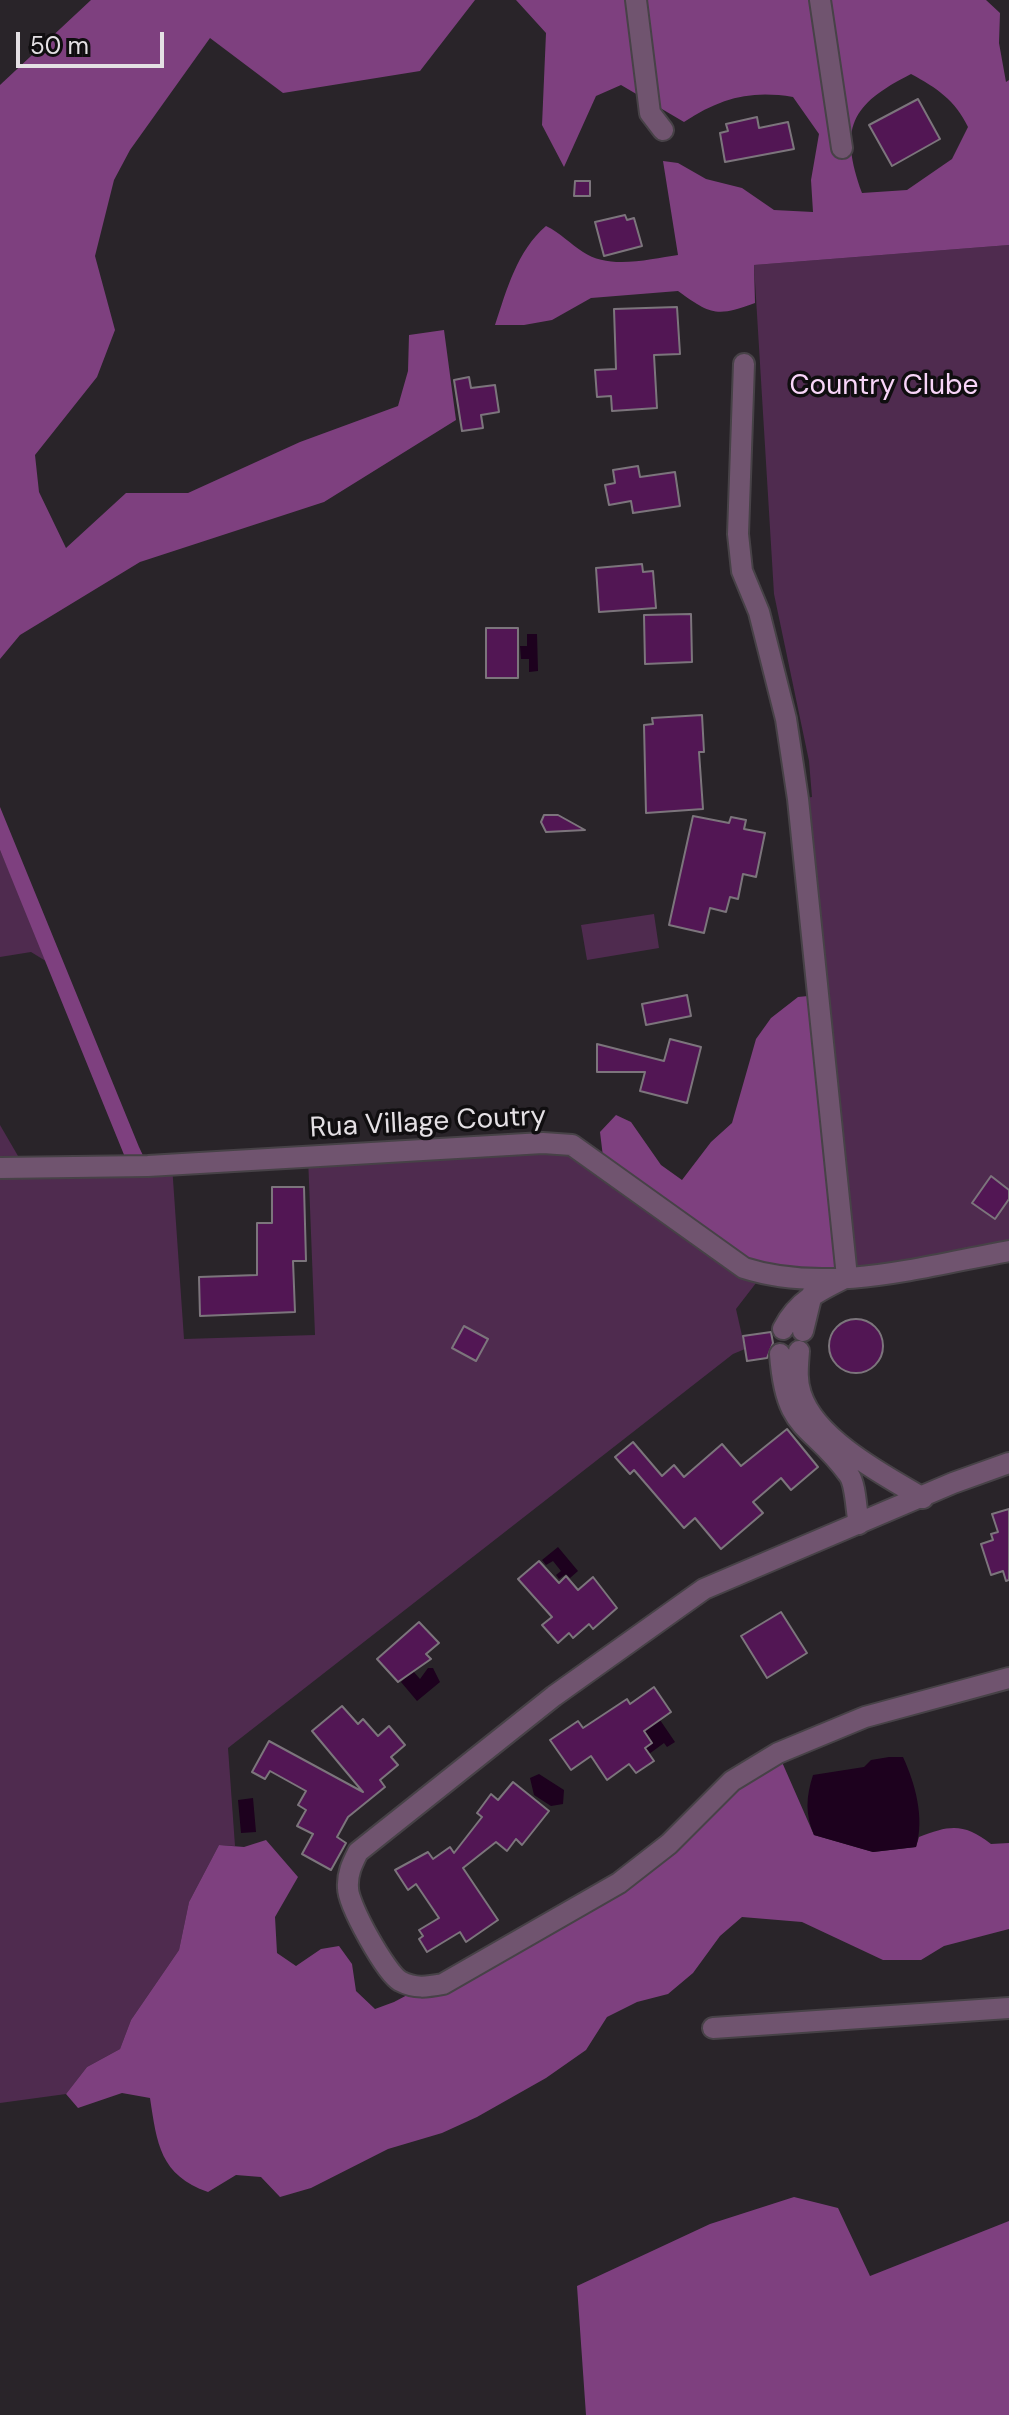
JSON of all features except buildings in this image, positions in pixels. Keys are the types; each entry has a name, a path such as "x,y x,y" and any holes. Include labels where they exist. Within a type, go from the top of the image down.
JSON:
{"street":[{"path":"636,0 650,113 663,130"},
{"path":"820,0 842,148"},
{"path":"744,364 738,534 742,571 759,612 786,719 798,799 847,1277 812,1294 791,1313 787,1401 798,1424 851,1478 859,1524"},
{"name":"Rua Village Coutry","path":"0,1168 129,1167 543,1143 572,1145 744,1268 788,1279 847,1277 1009,1251"},
{"path":"791,1341 801,1395 811,1413 829,1433 873,1469 923,1498"},
{"path":"1009,1463 704,1589 554,1696 358,1852 349,1869 348,1889 352,1908 397,1980 419,1988 443,1984 619,1883 669,1844 732,1781 778,1753 865,1717 1009,1678"},
{"path":"713,2028 1009,2008"}],"green space":[{"name":"Country Clube","path":"1009,245 1009,1251 847,1277 798,799 812,797 809,761 774,594 754,265"},
{"path":"0,850 49,963 31,952 0,957"},
{"path":"654,914 659,948 587,960 581,925"},
{"path":"0,1125 25,1168 172,1165 184,1339 315,1335 308,1157 572,1145 763,1274 736,1309 745,1349 733,1354 228,1748 235,1846 219,1845 189,1902 179,1950 131,2020 120,2049 87,2067 66,2094 0,2103"}],"shaded area":[{"path":"91,0 475,0 420,71 283,93 210,38 130,150 114,180 95,256 115,330 97,377 35,455 39,492 66,548 126,493 188,493 300,442 398,406 408,371 409,335 444,330 456,420 324,502 140,562 20,635 0,659 0,85"},
{"path":"516,0 986,0 1000,13 999,43 1006,82 1009,80 1009,245 754,265 755,303 723,312 707,309 678,291 591,298 552,320 524,325 495,325 520,259 546,226 583,252 605,261 630,262 678,255 663,161 678,163 706,179 742,188 774,210 813,212 811,180 819,134 793,97 763,95 736,98 684,122 621,85 596,96 564,167 542,125 546,33","holes":["911,74 951,102 968,127 952,159 907,190 862,193 851,151 855,121 874,97"]},
{"path":"527,634 537,634 538,671 529,672 529,659 521,659 520,646 527,646"},
{"path":"0,807 148,1166 129,1167 0,850"},
{"path":"818,995 847,1277 763,1274 604,1165 600,1132 616,1115 631,1122 661,1165 682,1180 711,1142 732,1123 756,1039 771,1018 798,997"},
{"path":"558,1547 578,1571 570,1578 566,1574 559,1579 556,1575 561,1571 553,1561 546,1565 542,1560"},
{"path":"428,1668 433,1668 440,1682 417,1701 401,1682 413,1671 420,1679"},
{"path":"660,1720 675,1742 667,1747 664,1743 649,1754 645,1748 652,1742 644,1731"},
{"path":"778,1753 814,1835 873,1852 916,1847 919,1837 948,1828 965,1829 991,1844 1009,1843 1009,1929 944,1946 921,1960 883,1960 802,1922 742,1917 720,1936 693,1973 668,1994 637,2002 607,2017 586,2050 546,2078 442,2133 388,2149 311,2188 280,2197 261,2177 236,2175 208,2192 180,2177 170,2167 159,2143 150,2098 122,2093 78,2108 66,2094 87,2067 120,2049 131,2020 179,1950 189,1902 219,1845 244,1847 266,1840 298,1877 275,1917 277,1953 296,1966 321,1949 339,1946 352,1964 356,1991 375,2009 394,2002 619,1883"},
{"path":"903,1757 915,1789 919,1813 916,1847 873,1852 814,1835 808,1805 813,1775 864,1767 871,1760"},
{"path":"539,1774 564,1790 563,1804 551,1806 534,1795 530,1778"},
{"path":"253,1798 256,1832 241,1833 238,1800"},
{"path":"794,2197 838,2208 870,2276 1009,2221 1009,2415 586,2415 577,2286 710,2224"}]}
